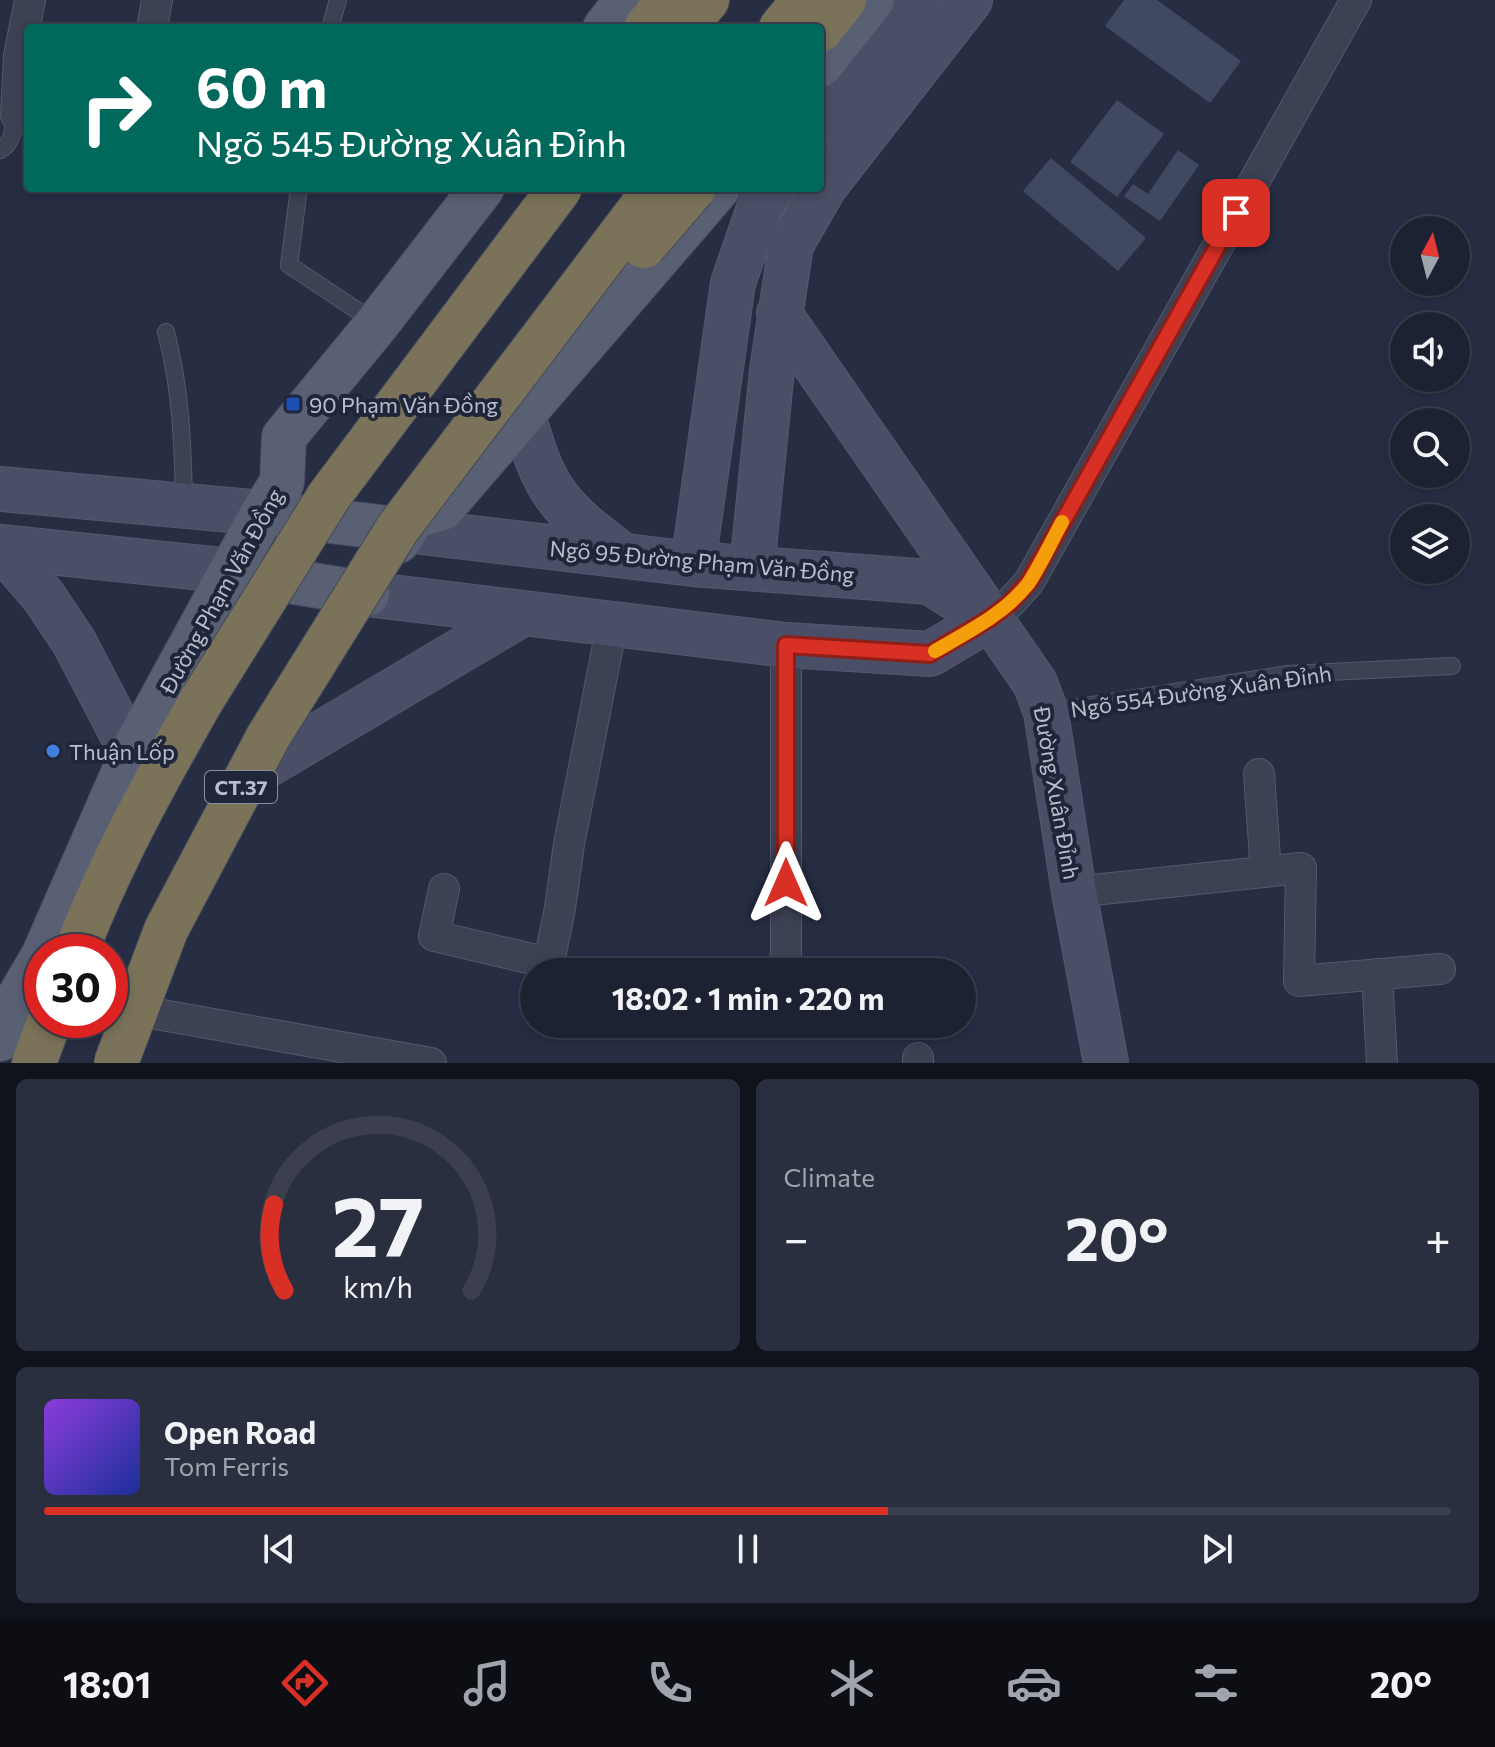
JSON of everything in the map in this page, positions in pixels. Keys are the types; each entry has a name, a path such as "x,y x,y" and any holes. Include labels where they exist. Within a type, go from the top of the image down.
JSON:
{"highway":[{"path":"649,24 668,0"},
{"path":"687,24 707,0"},
{"path":"784,24 804,0"},
{"path":"824,25 844,0"},
{"path":"68,934 95,903 164,766 318,488 405,350 521,192"},
{"path":"203,698 329,496 557,192"},
{"name":"CT.37","path":"116,1063 166,930 260,751 406,525 653,192"},
{"path":"406,525 691,192"},
{"path":"34,1063 43,1038"}],"main road":[{"path":"608,24 627,0"},
{"path":"666,24 685,0"},
{"path":"798,24 818,0"},
{"path":"824,60 872,0"},
{"name":"Đường Phạm Văn Đồng","path":"60,934 132,753 272,497 284,437 377,324 479,192"},
{"path":"272,497 335,474 423,346 537,192"},
{"path":"133,1063 185,926 269,764 406,525 412,492 663,192"},
{"path":"272,497 406,525 442,508 715,192"},
{"path":"231,571 367,594"},
{"name":"Đường Phạm Văn Đồng","path":"0,1039 8,1016 24,993"},
{"path":"24,1063 32,1038"}],"street":[{"path":"22,116 10,55 30,0"},
{"path":"824,118 917,0"},
{"path":"824,188 970,0"},
{"path":"367,594 786,645 930,654 989,619 1010,603 1029,582 1356,0"},
{"path":"693,564 733,283 759,208 769,192"},
{"path":"752,568 779,313 791,245 822,192"},
{"name":"Đường Xuân Đỉnh","path":"779,313 1035,683 1046,712 1074,892 1106,1063"},
{"path":"522,413 538,461 555,494 579,521 622,555"},
{"path":"0,489 184,505 272,497"},
{"path":"74,642 89,498"},
{"name":"Ngõ 95 Đường Phạm Văn Đồng","path":"406,525 693,564 930,582 989,619"},
{"path":"0,547 231,571"},
{"path":"0,547 44,597 74,642 132,753"},
{"path":"269,764 522,614"},
{"path":"550,958 612,625"},
{"path":"786,645 786,958"},
{"path":"1259,774 1266,872"},
{"path":"1074,892 1301,868 1299,981 1440,969"},
{"path":"444,889 434,936 520,959"},
{"path":"1377,974 1382,1063"},
{"path":"151,1013 431,1063"}],"lane":[{"path":"331,24 338,0"},
{"path":"0,150 11,139 22,116"},
{"path":"298,192 289,265 377,324"},
{"path":"166,332 179,395 184,505"},
{"name":"Ngõ 554 Đường Xuân Đỉnh","path":"1046,712 1288,674 1452,666"}],"building":[{"path":"1124,0 1157,0 1241,61 1210,103 1105,26"},
{"path":"1117,100 1164,134 1117,197 1070,162"},
{"path":"1178,150 1199,165 1160,221 1124,196 1133,184 1148,194"},
{"path":"1051,158 1146,238 1118,271 1023,191"}],"slow traffic":[{"path":"935,651 1010,603 1029,582 1062,522"}],"place":[{"name":"90 Phạm Văn Đồng","path":"293,404"},
{"name":"Thuận Lốp","path":"53,751"}],"route":[{"path":"786,883 786,645 930,654 1010,603 1029,582 1236,213"}]}
